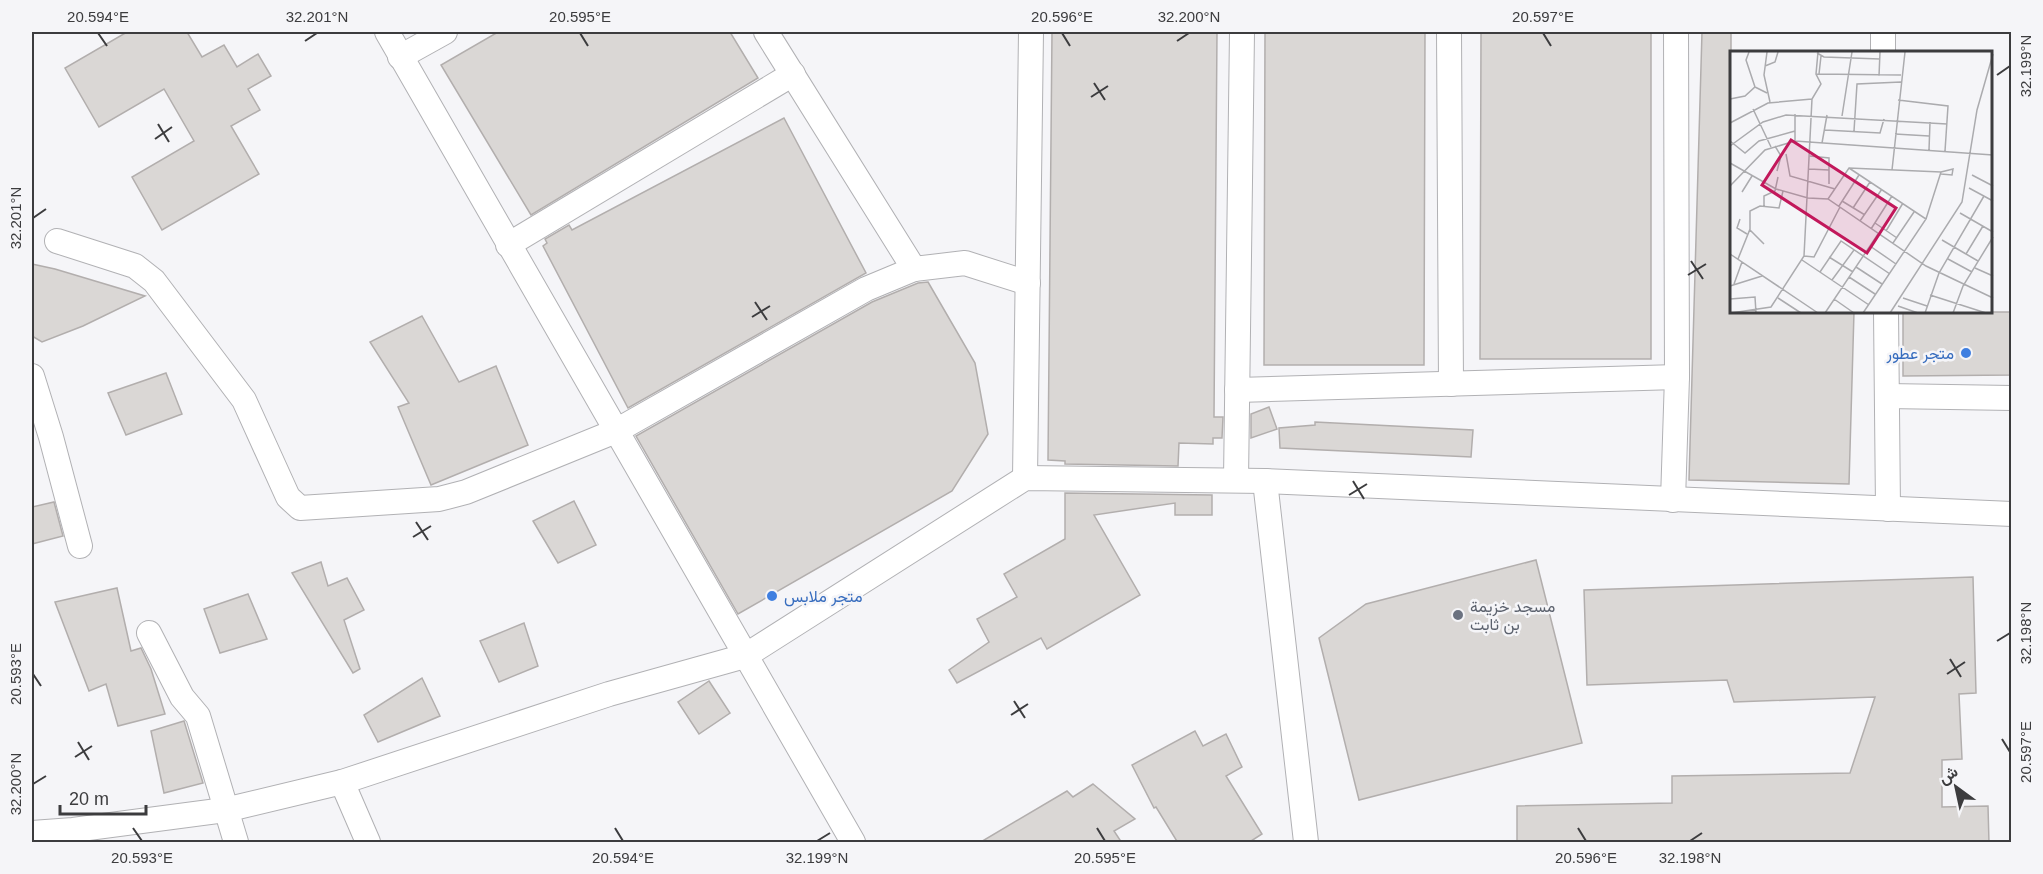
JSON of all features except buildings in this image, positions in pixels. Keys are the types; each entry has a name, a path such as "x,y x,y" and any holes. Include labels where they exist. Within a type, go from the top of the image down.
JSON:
{"street":[{"path":"387,32 853,843"},
{"path":"400,57 445,32"},
{"path":"766,32 914,269"},
{"path":"1025,478 1031,32"},
{"path":"1236,480 1242,32"},
{"path":"1449,32 1451,384"},
{"path":"1673,500 1677,377 1676,32"},
{"path":"1883,32 1883,51"},
{"path":"508,245 793,74"},
{"path":"57,241 135,266 154,281 244,400 288,497 300,508 439,499 466,492 616,431 866,289 914,269 965,263 1028,283"},
{"path":"1886,314 1888,509"},
{"path":"32,376 80,546"},
{"path":"1237,390 1677,377"},
{"path":"1887,396 2012,398"},
{"path":"32,833 73,830 225,810 342,782 609,694 745,656 1025,478 1265,480 2012,514"},
{"path":"1265,480 1306,843"},
{"path":"149,633 182,697 198,716 236,843"},
{"path":"342,782 368,843"}],"place":[{"name":"متجر عطور","path":"1966,353"},
{"name":"متجر ملابس","path":"772,596"},
{"name":"مسجد خزيمة بن ثابت","path":"1458,615"}]}
